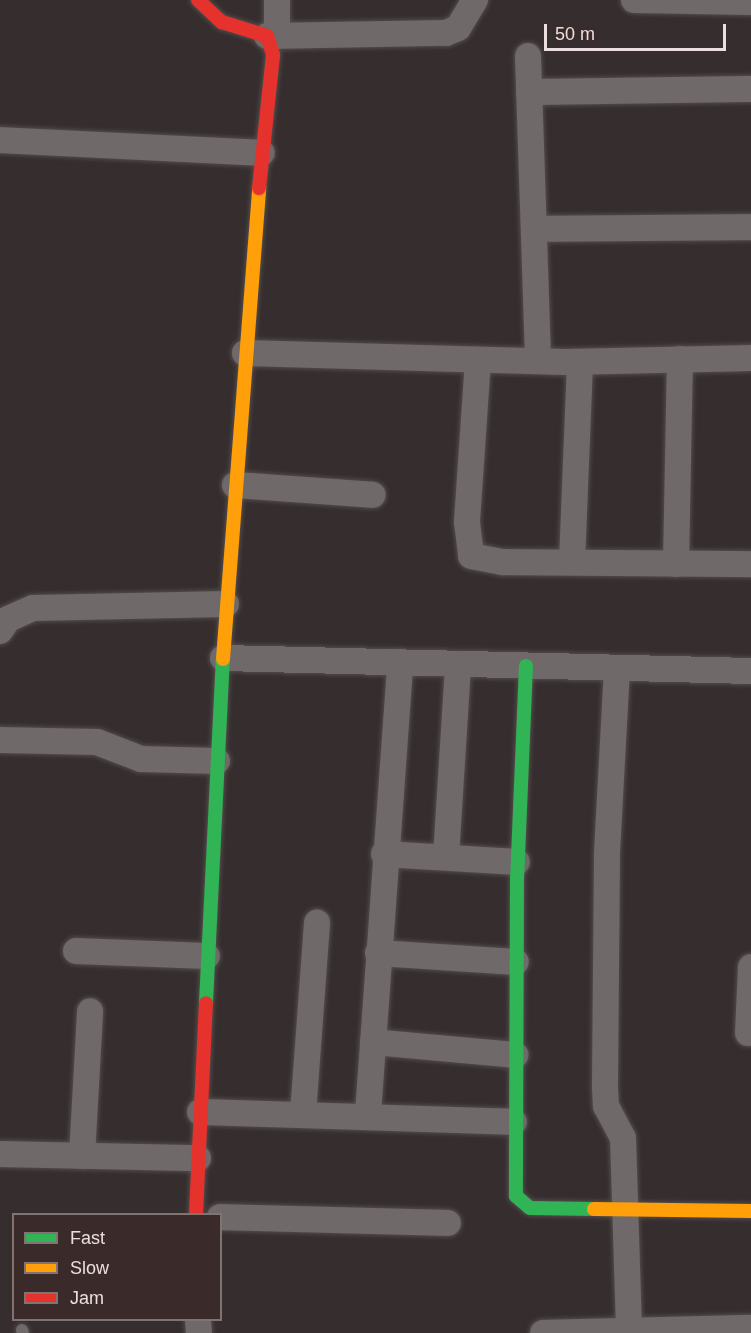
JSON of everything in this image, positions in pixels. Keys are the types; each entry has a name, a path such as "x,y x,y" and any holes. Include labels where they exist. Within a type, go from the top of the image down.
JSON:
{"street":[{"path":"198,0 222,22 272,36 446,33 458,28 472,2"},
{"path":"196,1213 226,604 244,353 277,0"},
{"path":"634,0 751,2"},
{"path":"528,56 538,362"},
{"path":"529,93 751,89"},
{"path":"0,140 262,153"},
{"path":"534,229 751,226"},
{"path":"244,353 538,362 751,358"},
{"path":"676,564 680,359"},
{"path":"478,360 467,547 479,561 751,564"},
{"path":"572,562 580,362"},
{"path":"235,486 373,495"},
{"path":"0,631 8,619 33,608 226,604"},
{"path":"223,658 751,671"},
{"path":"369,1114 384,854 400,663"},
{"path":"446,857 458,664"},
{"path":"526,666 517,862 514,1122 514,1186 521,1204 626,1212 751,1211"},
{"path":"617,668 607,855 604,1088 606,1106 622,1128 629,1332"},
{"path":"0,740 97,742 141,759 217,761"},
{"path":"384,854 517,862"},
{"path":"303,1114 317,923"},
{"path":"76,951 207,956"},
{"path":"378,952 516,962"},
{"path":"747,1033 751,967"},
{"path":"82,1156 90,1011"},
{"path":"373,1042 515,1055"},
{"path":"201,1112 369,1114 514,1122"},
{"path":"0,1154 198,1158"},
{"path":"222,1217 448,1223"},
{"path":"543,1333 751,1328"}],"traffic: fast":[{"path":"206,1003 223,659"},
{"path":"526,666 517,878 516,1196 530,1208 594,1209"}],"traffic: slow":[{"path":"223,659 259,188"},
{"path":"594,1209 751,1211"}],"traffic: jam":[{"path":"198,0 222,22 267,36 273,55 259,188"},
{"path":"196,1213 206,1003"}]}
